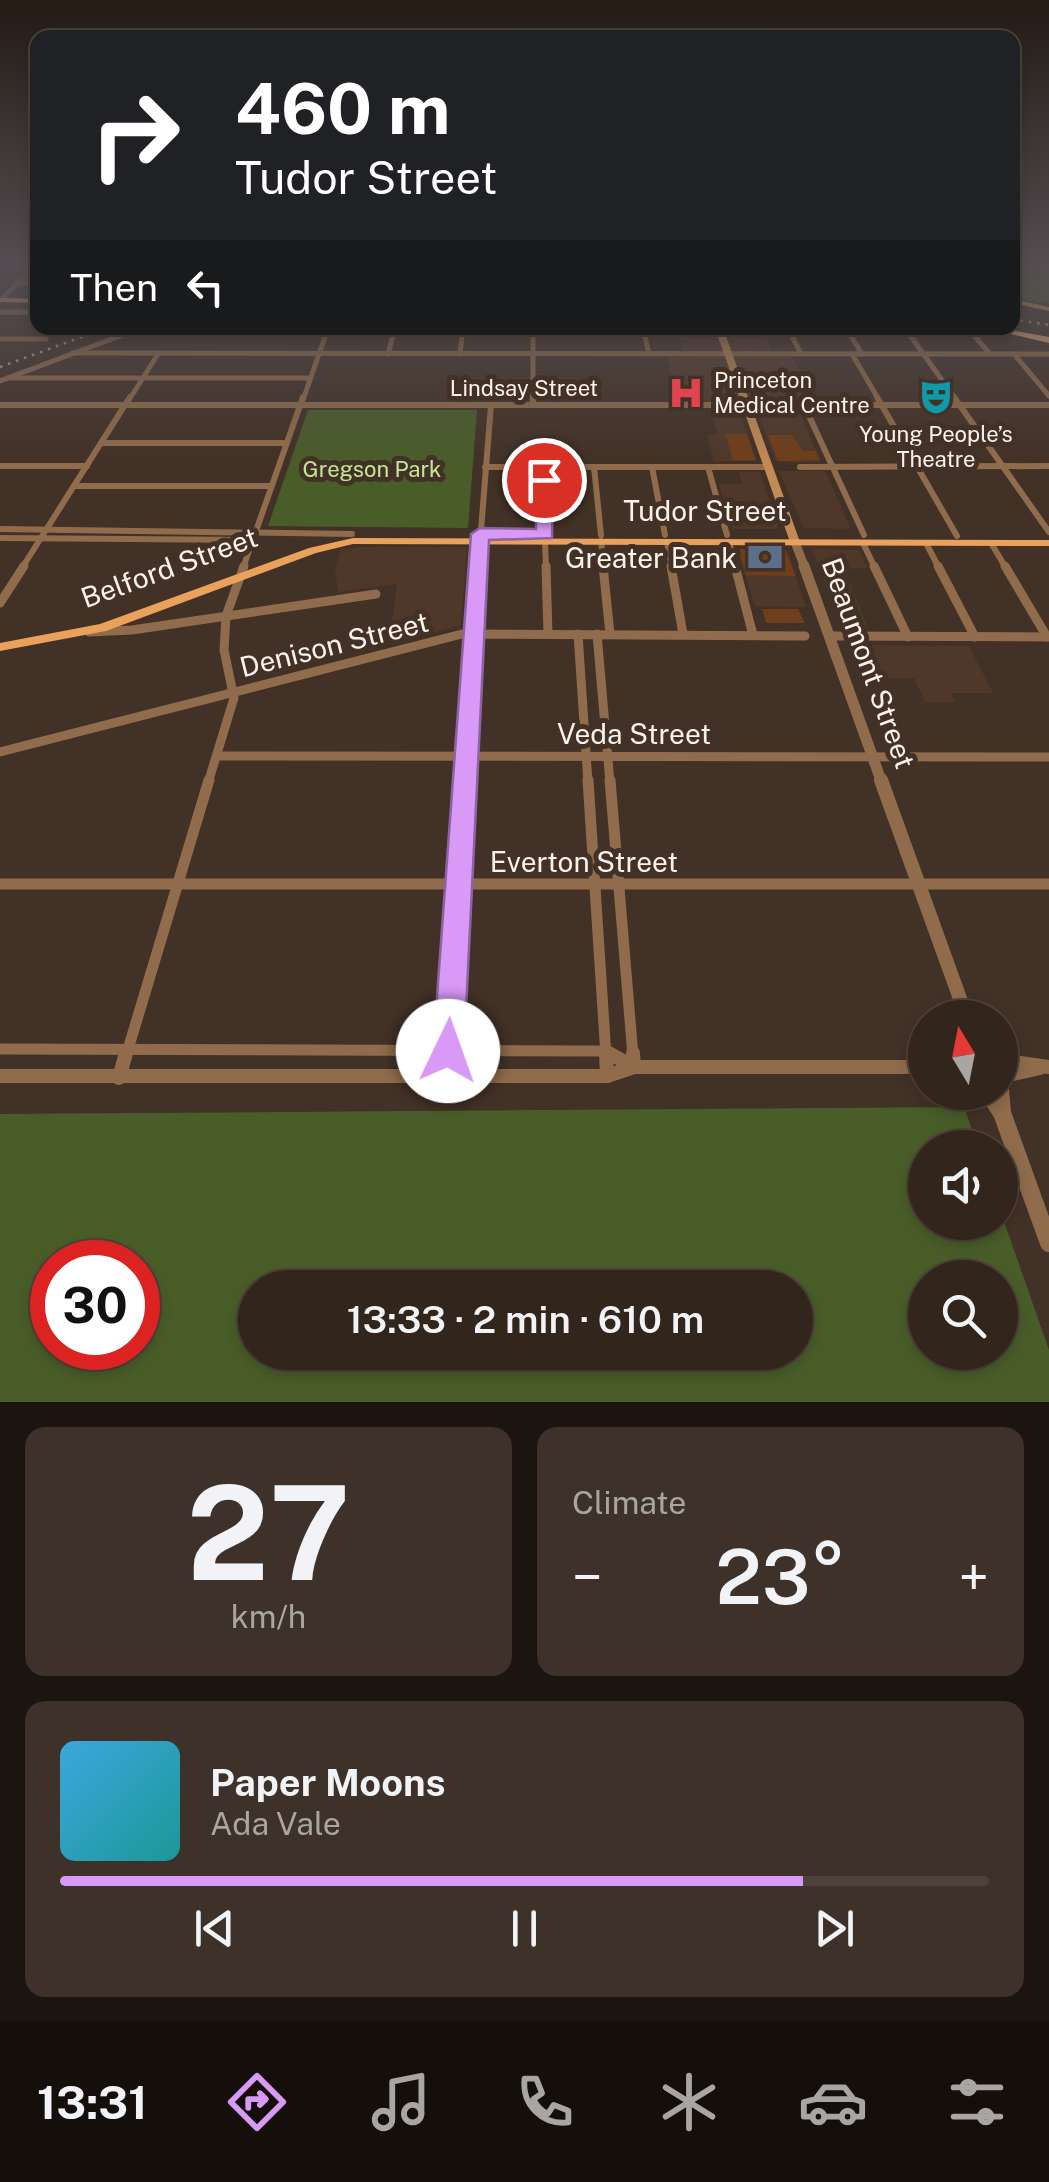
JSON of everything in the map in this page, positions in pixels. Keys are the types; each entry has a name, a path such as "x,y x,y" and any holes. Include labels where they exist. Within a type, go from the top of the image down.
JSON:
{"highway":[{"path":"1025,331 1049,338"},
{"path":"1020,333 1049,338"}],"main road":[{"name":"Beaumont Street","path":"722,335 794,539"},
{"name":"Tudor Street","path":"352,534 480,538"},
{"name":"Belford Street","path":"0,646 86,632 310,543 352,534"},
{"name":"Tudor Street","path":"326,546 361,540 480,538 1049,537"},
{"name":"Tudor Street","path":"863,539 991,543 1049,537"},
{"name":"Belford Street","path":"0,638 87,625 326,546"}],"street":[{"path":"4,380 122,335"},
{"path":"119,1078 218,756 233,692 224,652 226,616 325,335"},
{"path":"388,354 393,335"},
{"path":"460,354 463,335"},
{"path":"533,335 533,405"},
{"path":"645,335 649,354"},
{"path":"792,335 801,354"},
{"path":"850,335 862,354"},
{"path":"910,335 1049,537"},
{"path":"974,335 990,354"},
{"path":"0,340 46,340"},
{"path":"72,354 1049,354"},
{"path":"0,603 158,354"},
{"path":"852,354 957,536"},
{"path":"1014,354 1049,396"},
{"path":"4,380 310,378"},
{"name":"Lindsay Street","path":"0,405 1049,405"},
{"path":"447,1076 488,405"},
{"path":"804,405 908,637"},
{"path":"101,443 286,444"},
{"path":"0,466 87,466"},
{"path":"800,467 1049,466"},
{"path":"485,467 768,467"},
{"path":"544,467 548,634"},
{"path":"594,467 610,634"},
{"path":"652,467 683,634"},
{"path":"708,467 754,634"},
{"path":"74,486 270,486"},
{"name":"Tudor Street","path":"0,529 44,534"},
{"name":"Tudor Street","path":"0,538 44,534 352,534"},
{"name":"Beaumont Street","path":"794,539 961,1000"},
{"path":"926,542 976,636"},
{"path":"991,543 1048,637"},
{"path":"86,632 132,630 376,594"},
{"name":"Denison Street","path":"0,752 473,634 805,636"},
{"path":"578,634 607,1076"},
{"path":"596,634 634,1067"},
{"path":"830,636 1048,637"},
{"name":"Veda Street","path":"218,756 1049,757"},
{"name":"Everton Street","path":"0,884 1049,884"},
{"path":"0,1049 605,1051 634,1067"},
{"path":"1018,1063 1046,1067"},
{"path":"0,1076 607,1076 634,1067 908,1068"},
{"path":"1018,1074 1046,1067"},
{"path":"1000,1110 1049,1243"}],"shaded area":[{"path":"679,335 764,335 772,351 790,351 814,402 679,402 667,357 685,356"},
{"path":"757,409 798,409 821,462 776,462"},
{"path":"711,410 739,410 756,461 714,461 707,435 718,434"},
{"path":"779,471 825,471 851,529 804,528"},
{"path":"739,472 760,472 779,529 732,529 719,484 742,484"},
{"path":"467,547 461,625 389,644 397,584 338,592 335,569 341,549"},
{"path":"737,549 787,550 806,607 755,606"},
{"path":"812,549 859,550 867,568 844,569 868,628 842,628"},
{"path":"846,645 969,646 993,693 951,693 955,702 925,702 914,678 859,678"}],"green space":[{"name":"Gregson Park","path":"308,410 477,410 468,528 268,526"},
{"path":"965,1110 972,1130 908,1130 908,1240 1010,1240 1018,1260 908,1260 908,1370 1018,1370 1018,1261 1049,1350 1049,1402 0,1402 0,1114"}],"building":[{"path":"725,434 747,434 756,460 733,460"},
{"path":"768,435 792,435 803,451 816,451 820,460 778,461"},
{"name":"Greater Bank","path":"738,549 785,549 796,576 746,575"},
{"path":"762,609 798,609 805,623 766,623"}],"railway":[{"path":"0,367 87,335"}],"place":[{"name":"Princeton Medical Centre","path":"686,393"},
{"name":"Young People’s Theatre","path":"936,397"},
{"name":"Greater Bank","path":"765,557"}],"route":[{"path":"448,1051 480,534 545,534 544,480"}]}
